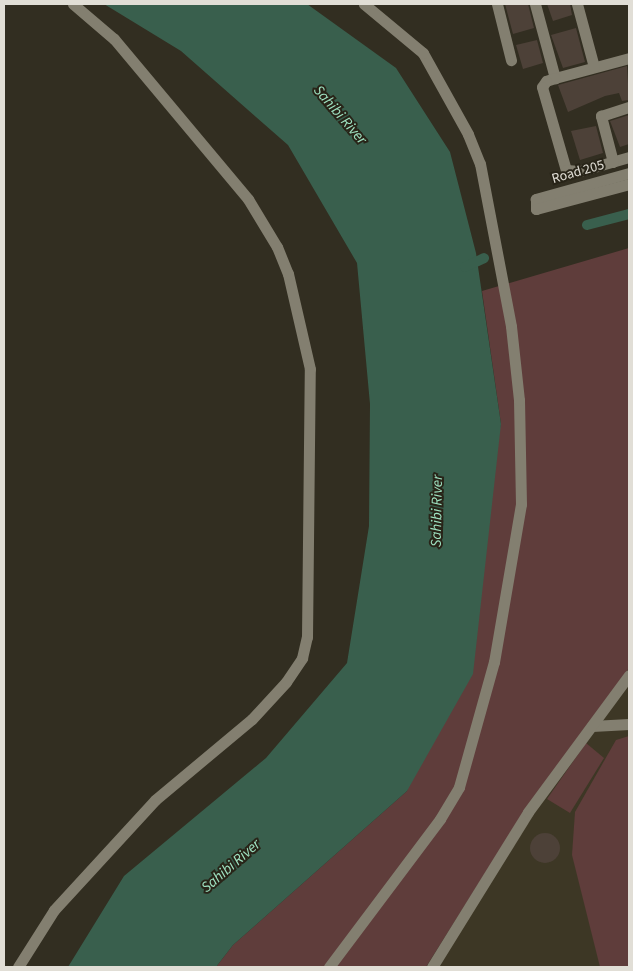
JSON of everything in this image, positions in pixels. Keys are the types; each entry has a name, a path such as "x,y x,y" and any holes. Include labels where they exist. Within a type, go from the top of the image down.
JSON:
{"street":[{"path":"18,967 54,910 143,813 252,719 286,682 302,658 307,637 310,369 288,274 277,247 248,199 114,39 73,4"},
{"path":"329,967 440,820 459,787 494,662 521,504 519,400 511,326 498,241 480,164 468,134 423,53 364,4"},
{"path":"497,4 512,60"},
{"path":"536,4 555,78"},
{"path":"577,4 594,67"},
{"path":"628,61 594,67 555,78 546,81 542,86 566,170 580,171 629,158"},
{"path":"613,162 601,116 629,107"},
{"name":"Road 205","path":"629,173 536,204 629,184"},
{"path":"432,967 498,856 629,675"},
{"path":"592,726 629,724"}],"shaded area":[{"path":"629,248 629,668 526,808 426,967 216,967 233,945 407,791 501,424 482,291"},
{"path":"629,668 629,967 426,967 526,808"},
{"path":"629,736 629,967 600,967 572,855 575,812 616,740"},
{"path":"586,743 604,758 570,813 547,799"}],"water":[{"name":"Sahibi River","path":"104,4 307,4 396,68 450,152 476,253 501,424 473,674 407,791 233,945 216,967 68,967 124,876 266,758 347,663 369,526 370,404 357,263 288,145 181,51"}],"building":[{"path":"505,4 528,4 534,28 513,34"},
{"path":"547,4 570,4 572,15 553,21"},
{"path":"576,28 585,62 563,68 551,35"},
{"path":"537,40 543,63 523,69 516,45"},
{"path":"627,66 629,100 622,101 619,93 605,96 568,112 558,85"},
{"path":"629,115 629,144 620,147 610,121"},
{"path":"596,126 603,153 580,160 571,131"},
{"path":"545,833 556,837 560,848 556,859 545,863 534,859 530,848 534,837"}],"waterway":[{"path":"587,225 629,214"},
{"path":"465,267 484,258"}]}
